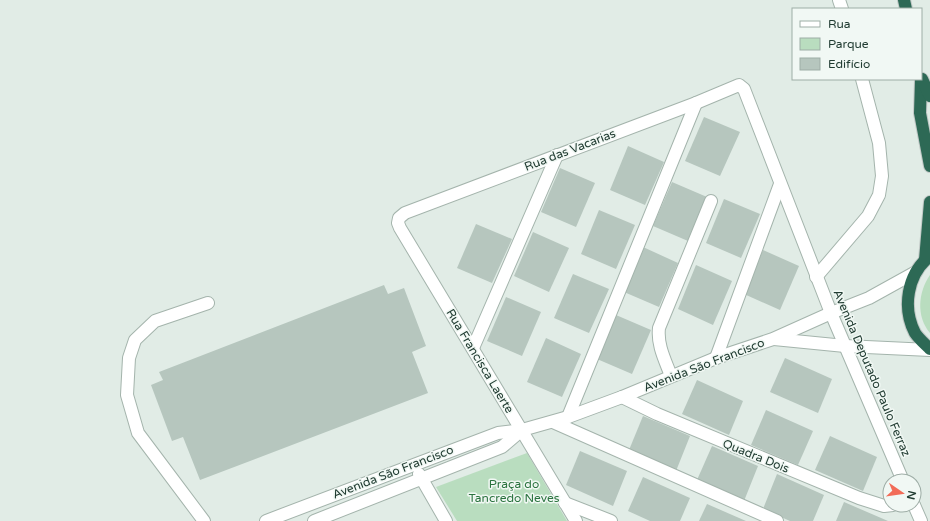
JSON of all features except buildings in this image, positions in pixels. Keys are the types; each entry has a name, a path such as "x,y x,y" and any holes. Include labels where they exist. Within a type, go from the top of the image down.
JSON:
{"highway":[{"path":"921,80 920,113 930,166"},
{"path":"922,80 930,96"},
{"path":"930,202 927,258 916,272 908,292 908,314 916,334 930,349"}],"street":[{"path":"816,277 868,216 879,195 882,176 879,142 862,80"},
{"name":"Rua das Vacarias","path":"399,218 404,213 696,103 735,86 742,86"},
{"name":"Avenida Deputado Paulo Ferraz","path":"742,86 816,277 900,473"},
{"path":"568,417 696,103"},
{"path":"473,348 557,155"},
{"path":"716,358 780,184"},
{"path":"671,376 661,352 658,338 659,328 711,201"},
{"name":"Rua Francisca Laerte","path":"399,218 398,223 400,228 576,521"},
{"name":"Avenida São Francisco","path":"266,521 498,433 522,430 553,422 622,397 716,358 773,339 869,298 916,272"},
{"path":"204,521 138,433 127,395 129,358 134,340 155,321 208,303"},
{"name":"Avenida São Francisco","path":"773,339 845,346 930,349"},
{"name":"Quadra Dois","path":"622,397 665,418 859,498 882,505"},
{"path":"553,422 777,521"},
{"name":"Avenida São Francisco","path":"314,521 502,447 522,430"},
{"path":"414,464 446,521"},
{"path":"565,503 610,521"}],"green space":[{"path":"930,275 930,333 922,320 920,304 923,289"},
{"name":"Praça do Tancredo Neves","path":"527,453 567,521 457,521 436,487"}]}
